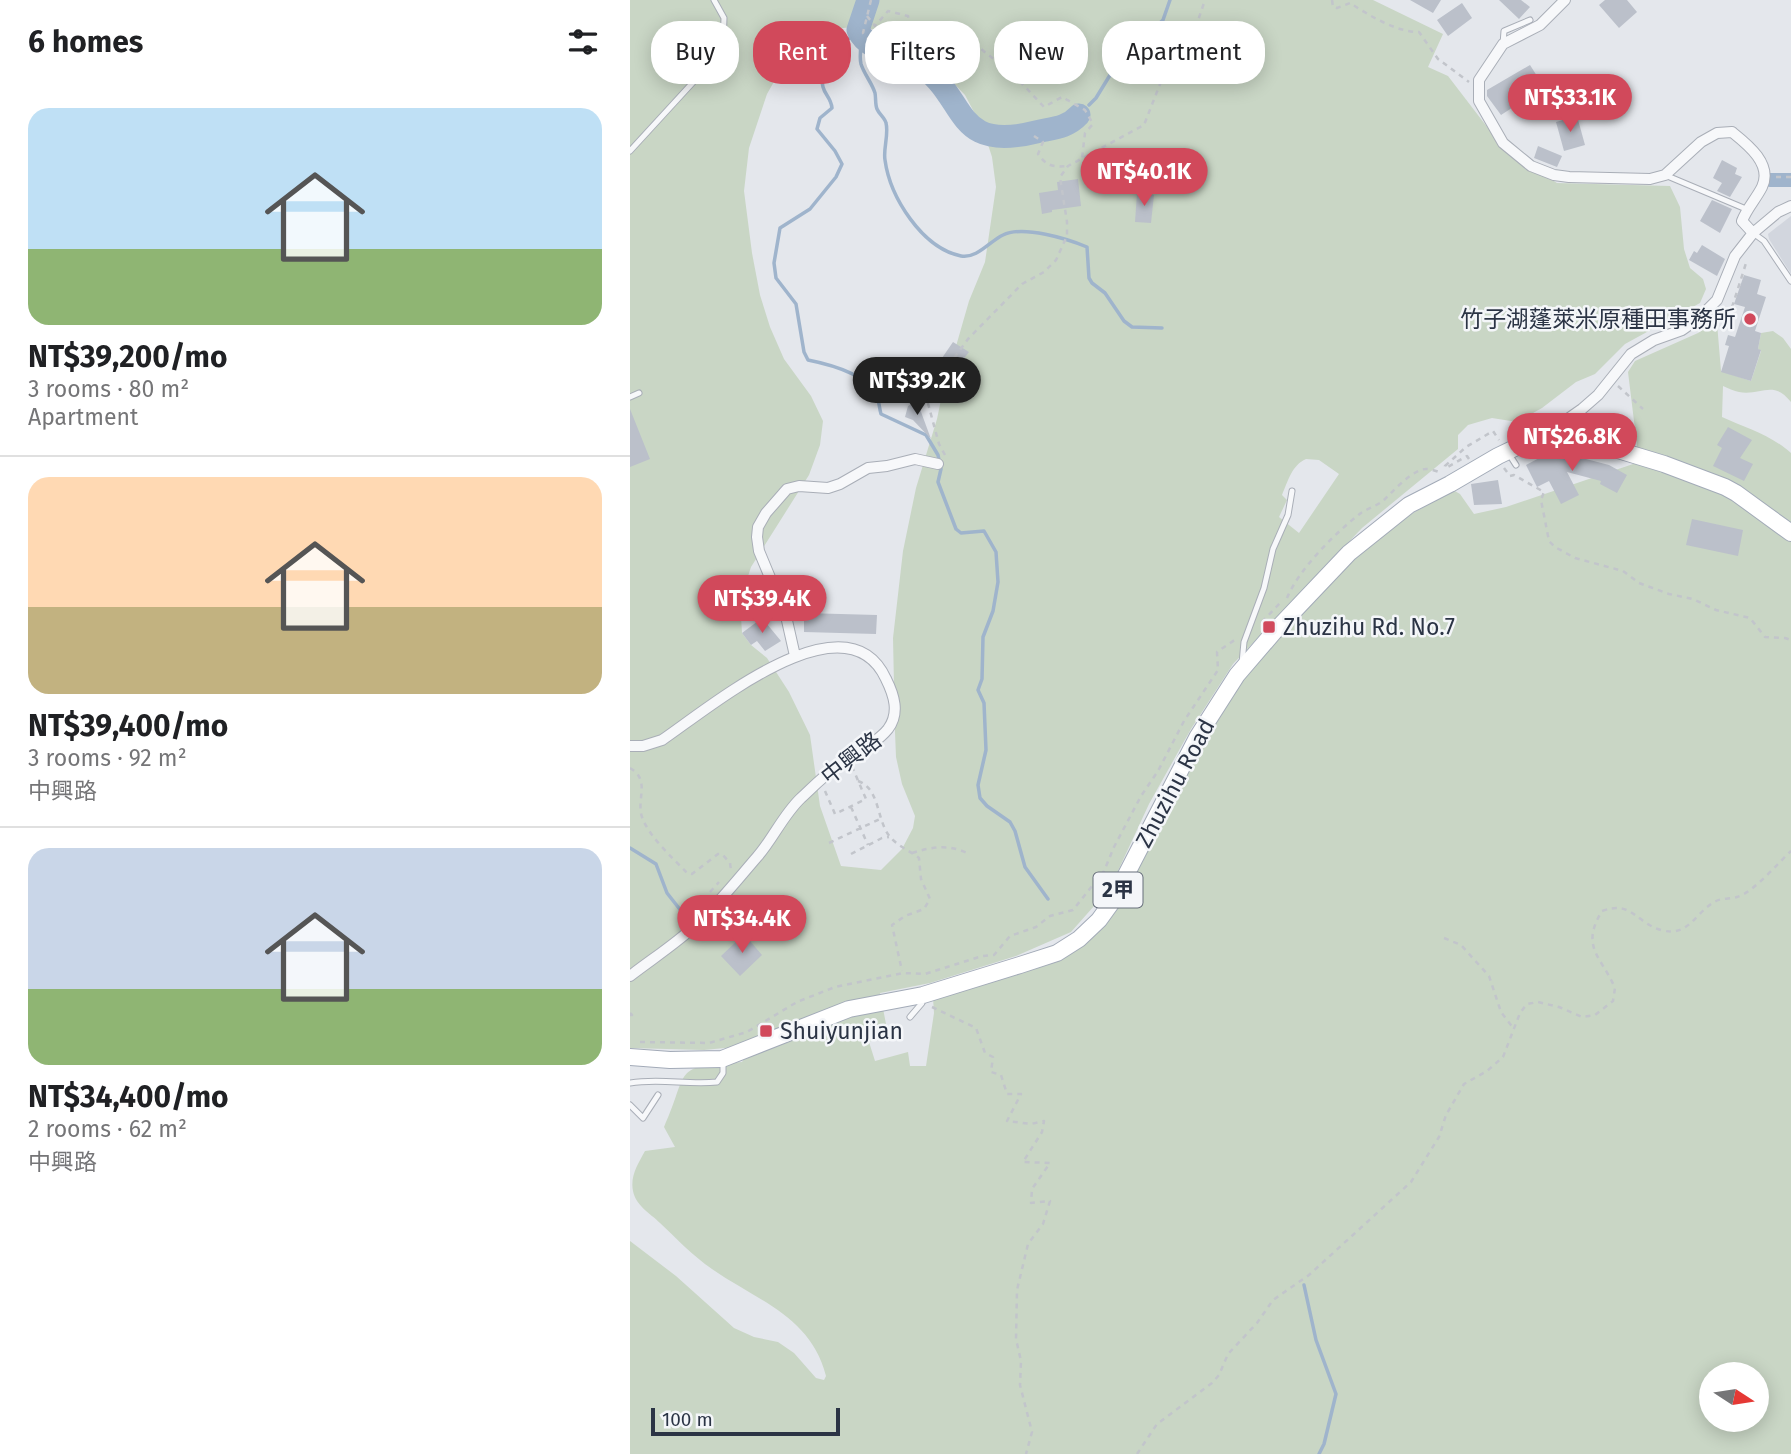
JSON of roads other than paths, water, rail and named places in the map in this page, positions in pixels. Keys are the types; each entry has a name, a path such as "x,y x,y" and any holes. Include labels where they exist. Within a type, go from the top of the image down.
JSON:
{"main road":[{"name":"Zhuzihu Road","path":"632,1049 670,1060 722,1059 849,1009 922,999 1057,953 1079,939 1099,920 1112,902 1198,736 1242,670 1349,553 1409,505 1552,430"},
{"path":"1552,430 1664,464 1724,487 1791,533"}],"street":[{"path":"1565,0 1540,25 1503,44 1479,80 1479,101 1503,143 1531,166 1554,175 1650,179 1665,175 1701,142 1717,133 1732,132 1749,145 1764,170 1764,183 1746,209 1742,221 1752,233"},
{"name":"Zhuzihu Road","path":"1552,430 1582,410 1598,395 1631,354 1654,340 1682,330 1699,318 1717,300 1735,256 1752,233 1778,212 1791,206"},
{"path":"795,656 786,617 757,537 758,527 766,513 787,489 799,486 828,488 868,468 915,459 942,463"},
{"name":"中興路","path":"630,746 643,746 662,740 763,671 795,656 825,648 857,650 874,658 894,695 895,712 888,729 831,771 799,801 759,855 696,924 630,976"}],"lane":[{"path":"630,151 701,75 723,44 724,18 714,0"},
{"path":"1503,44 1504,31 1530,20"},
{"path":"1665,175 1746,209"},
{"path":"1752,233 1764,241 1791,281"},
{"path":"630,397 639,393"},
{"path":"1242,670 1248,632 1264,588 1273,549 1288,515 1292,491"},
{"path":"910,1017 922,999"},
{"path":"630,1083 717,1082 723,1073 722,1059"},
{"path":"630,1105 643,1118 658,1095"}],"waterway":[{"path":"868,0 858,30 862,37 875,47 913,61 931,74 973,127 988,135 1008,137 1059,127 1070,123 1079,115"},
{"path":"1089,105 1118,62 1163,20 1170,0"},
{"path":"860,34 837,43 822,75 823,87 832,108 820,118 817,129 842,164 836,177 810,209 780,228 774,263 776,278 796,304 804,352 808,360 835,367 862,380 876,394 881,414 926,435 938,455 941,469 938,482 956,529 961,533 984,531 996,552 998,582 993,611 983,637 982,679 978,690 984,703 986,750 978,785 980,798 1010,822 1025,867 1048,899"},
{"path":"862,38 861,64 875,93 877,109 886,123 885,156 888,174 901,205 921,232 933,243 961,256 972,255 1012,232 1033,232 1087,247 1089,278 1105,293 1124,321 1132,327 1162,328"},
{"path":"1770,180 1791,180"},
{"path":"630,848 656,864 667,893 689,921"},
{"path":"1304,1285 1316,1340 1336,1394 1319,1454"}],"place":[{"name":"竹子湖蓬萊米原種田事務所","path":"1750,319"},
{"name":"Zhuzihu Rd. No.7","path":"1269,627"},
{"name":"Shuiyunjian","path":"766,1031"}]}
